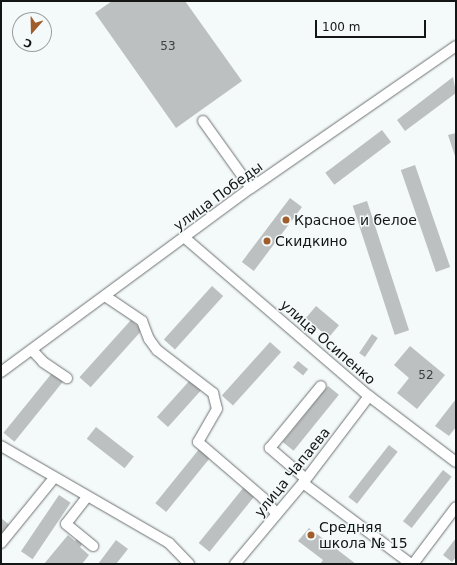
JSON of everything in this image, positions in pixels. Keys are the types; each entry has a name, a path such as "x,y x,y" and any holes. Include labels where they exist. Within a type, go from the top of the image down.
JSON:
{"street":[{"name":"улица Победы","path":"1,372 251,188 456,46"},
{"path":"203,121 251,188"},
{"name":"улица Осипенко","path":"185,238 369,396 456,462"},
{"path":"105,296 142,321 149,339 157,350 213,393 217,409 198,442 263,498 277,514"},
{"path":"32,350 43,362 67,378"},
{"path":"321,386 270,448 304,481 412,564 456,507"},
{"name":"улица Чапаева","path":"235,564 304,481 369,396"},
{"path":"1,446 54,478 169,543 189,564"},
{"path":"1,543 54,478"},
{"path":"87,497 66,524 93,546"}],"building":[{"path":"112,1 185,1 242,81 176,128 95,13"},
{"path":"453,77 456,93 405,131 397,120"},
{"path":"382,130 391,142 334,185 325,173"},
{"path":"456,133 456,159 448,135"},
{"path":"415,165 450,267 436,272 401,170"},
{"path":"290,198 302,207 254,271 242,262"},
{"path":"367,201 409,330 395,335 353,206"},
{"path":"212,286 223,296 175,350 164,340"},
{"path":"316,306 339,325 329,338 306,318"},
{"path":"131,320 142,330 91,387 79,377"},
{"path":"372,334 378,338 365,357 359,353"},
{"path":"270,342 281,352 233,406 222,396"},
{"path":"410,346 445,375 417,409 397,393 409,378 394,365"},
{"path":"298,361 308,369 303,375 293,367"},
{"path":"52,373 63,382 14,442 4,433"},
{"path":"191,379 202,389 168,427 157,417"},
{"path":"328,386 339,395 294,451 283,442"},
{"path":"456,399 456,427 449,436 435,426"},
{"path":"96,427 134,457 125,468 87,439"},
{"path":"389,445 398,452 357,504 348,497"},
{"path":"200,448 211,457 166,512 155,503"},
{"path":"443,470 452,477 412,528 403,521"},
{"path":"244,487 255,496 210,552 199,543"},
{"path":"59,495 71,503 33,559 21,551"},
{"path":"1,518 12,527 1,537"},
{"path":"309,528 356,564 320,564 323,560 298,541"},
{"path":"68,535 75,541 79,537 84,542 80,547 89,555 82,564 44,564"},
{"path":"456,538 456,557 452,562 443,555"},
{"path":"116,540 128,549 116,564 98,564"}],"place":[{"name":"Красное и белое","path":"286,220"},
{"name":"Скидкино","path":"267,241"},
{"name":"Средняя школа № 15","path":"311,535"}]}
